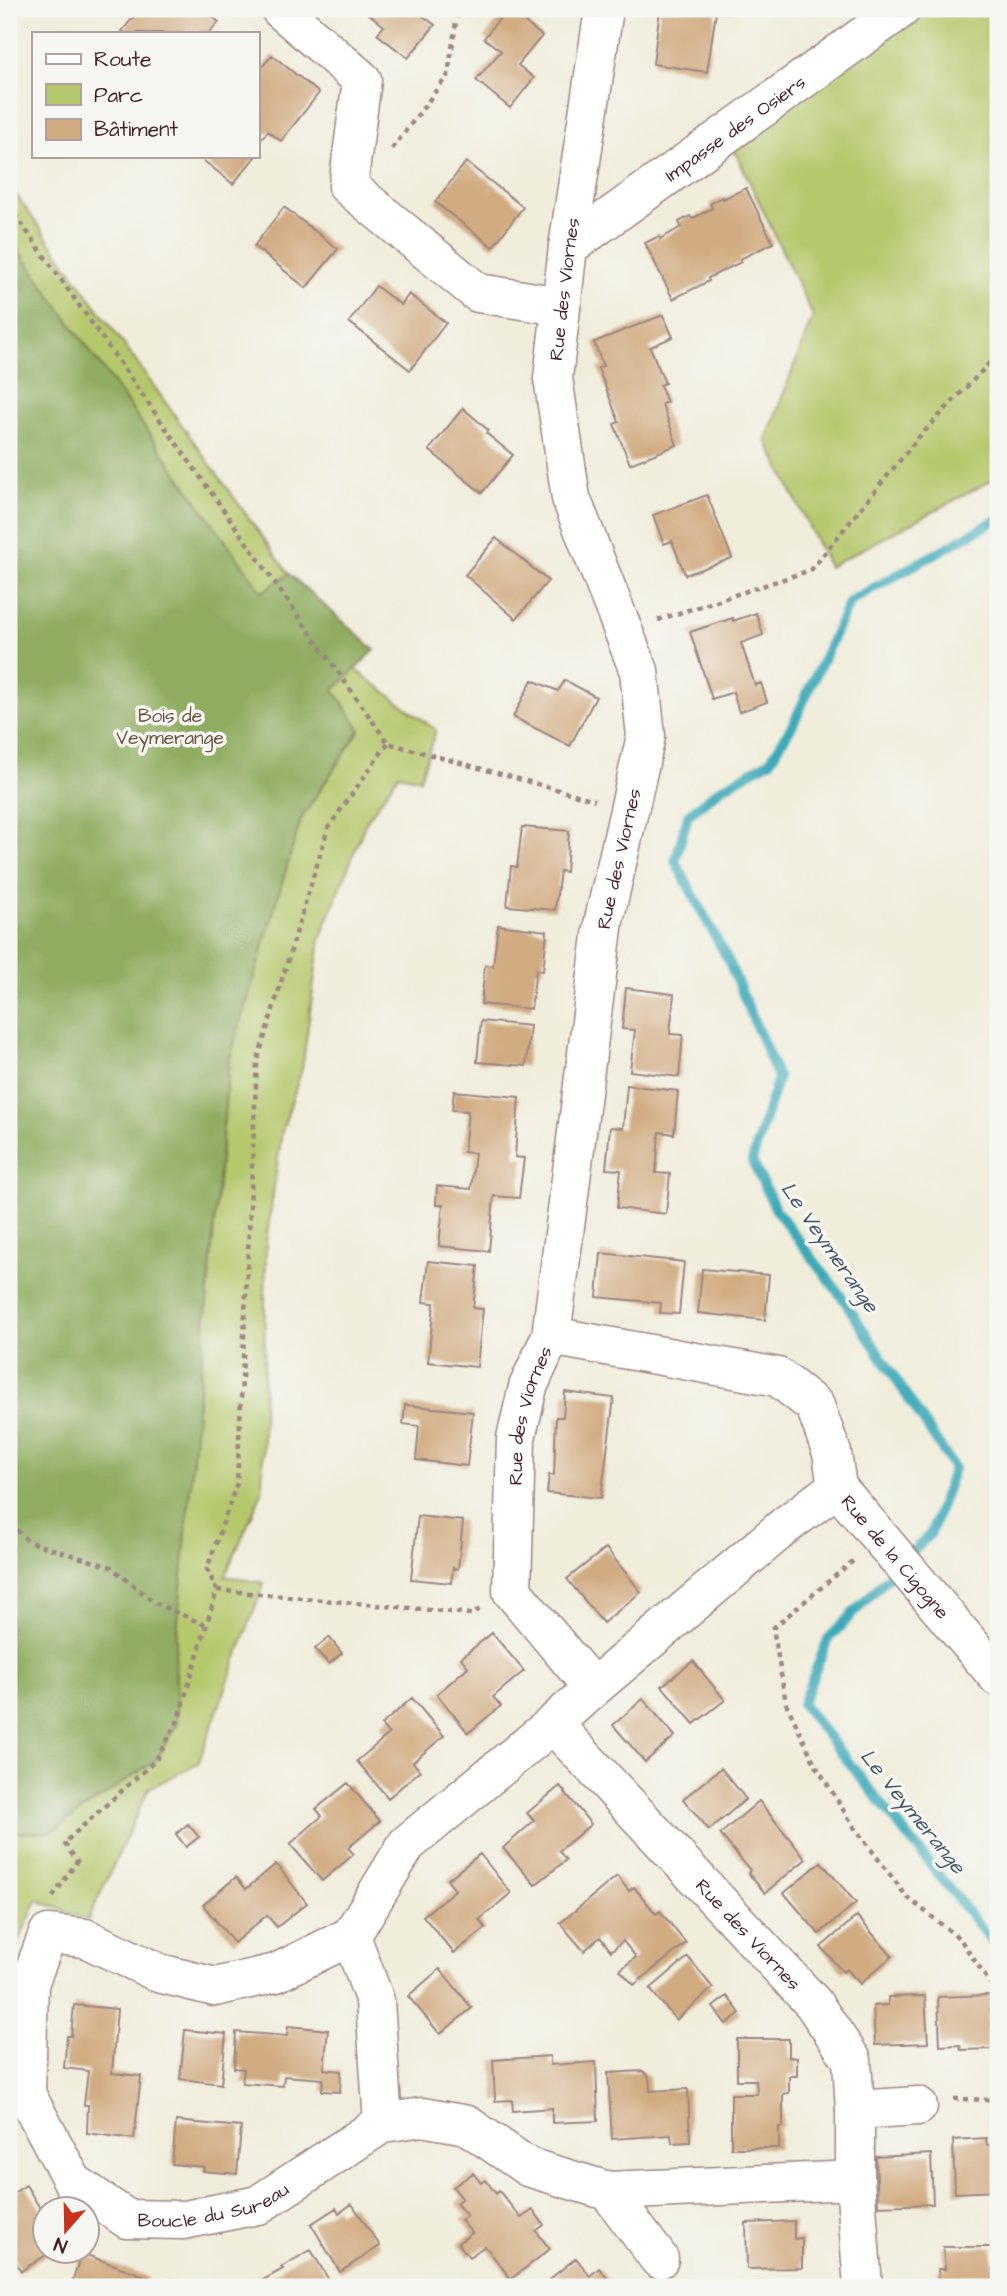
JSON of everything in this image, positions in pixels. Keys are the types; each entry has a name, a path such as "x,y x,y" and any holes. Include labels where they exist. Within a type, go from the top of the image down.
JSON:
{"street":[{"path":"280,9 362,80 348,186 478,293 561,306"},
{"name":"Rue des Viornes","path":"512,1591 516,1438 528,1387 551,1336 604,920 646,736 639,671 571,498 553,377 568,247 604,9"},
{"name":"Impasse des Osiers","path":"568,247 901,9"},
{"name":"Rue de la Cigogne","path":"551,1336 778,1377 815,1406 832,1453 837,1486 998,1677"},
{"path":"48,1934 85,1938 159,1973 215,1987 276,1973 351,1936 407,1844 553,1724 786,1525 837,1486"},
{"path":"512,1591 593,1688"},
{"name":"Rue des Viornes","path":"553,1724 813,2003 852,2060 855,2180 863,2287"},
{"name":"Boucle du Sureau","path":"48,1934 29,1984 26,2094 74,2182 127,2219 184,2220 258,2206 383,2123 422,2116 467,2125 528,2167 608,2191 855,2180"},
{"path":"351,1936 375,2001 383,2123"},
{"path":"855,2110 918,2106"},
{"path":"608,2191 659,2259"}],"path":[{"path":"358,195 448,75 458,9"},
{"path":"9,206 388,743 630,810"},
{"path":"623,632 811,570 918,438 998,354"},
{"path":"48,1934 53,1895 78,1861 64,1843 156,1760 177,1723 217,1590 207,1569 237,1483 257,1062 328,828 388,743"},
{"path":"9,1523 29,1542 111,1567 155,1603 205,1625"},
{"path":"880,1537 773,1628 786,1703 816,1766 855,1827 907,1898 960,1939 998,1995"},
{"path":"217,1590 471,1614 512,1591"}],"green space":[{"path":"914,9 998,9 998,477 829,567 766,440 813,316 734,149"},
{"path":"9,185 289,574 262,593 9,237"},
{"name":"Bois de Veymerange","path":"9,237 262,592 289,574 375,650 334,690 360,729 301,819 229,1061 175,1653 177,1723 156,1760 49,1833 9,1832"},
{"path":"355,669 436,730 420,779 399,774 366,822 320,939 302,1069 282,1131 266,1242 262,1492 225,1576 264,1583 198,1764 149,1788 88,1920 37,1900 19,1941 9,1936 9,1832 49,1833 156,1760 177,1723 175,1653 229,1061 301,819 360,730 333,690"}],"building":[{"path":"140,9 203,9 219,22 210,32 122,31"},
{"path":"363,9 414,9 435,25 408,58 377,34 384,26"},
{"path":"507,9 536,9 525,22 542,36 518,65 534,78 510,108 476,80 501,51 484,38"},
{"path":"660,9 728,9 727,13 716,12 707,72 653,64"},
{"path":"272,55 319,93 281,141 268,131 259,142 259,71"},
{"path":"200,158 254,158 233,184"},
{"path":"466,162 523,207 493,247 435,202"},
{"path":"746,188 773,243 740,259 741,262 673,299 645,243 659,236 660,239 681,227 679,222 690,216 692,219 712,208 710,204 722,197 723,199"},
{"path":"284,207 338,249 306,288 254,246"},
{"path":"376,286 401,305 409,294 446,323 410,370 349,322"},
{"path":"663,315 673,337 650,347 665,383 660,385 667,402 662,404 677,445 630,464 614,424 619,422 598,368 603,366 594,342"},
{"path":"463,408 488,430 486,433 513,455 482,493 429,450"},
{"path":"707,495 732,558 685,575 672,541 664,544 653,515"},
{"path":"496,538 548,581 516,619 465,575"},
{"path":"756,613 763,635 741,643 755,685 761,683 767,702 739,712 733,692 712,699 690,632"},
{"path":"532,680 558,691 565,680 596,697 570,746 513,717"},
{"path":"522,827 569,831 566,872 560,871 555,910 507,906 511,866 517,867"},
{"path":"498,925 547,931 543,971 536,970 531,1009 481,1004 485,965 493,966"},
{"path":"626,988 674,994 670,1034 683,1035 679,1077 630,1071 635,1030 622,1029"},
{"path":"481,1021 530,1026 526,1066 477,1062"},
{"path":"627,1085 678,1091 674,1134 659,1132 656,1173 670,1174 666,1214 617,1208 621,1170 606,1169 610,1127 623,1128"},
{"path":"454,1091 519,1097 515,1157 524,1158 519,1198 494,1196 489,1251 439,1246 443,1205 436,1205 437,1186 471,1189 475,1153 464,1152 468,1111 452,1110"},
{"path":"601,1253 684,1262 679,1314 660,1313 661,1303 597,1297"},
{"path":"428,1261 478,1266 473,1308 483,1309 477,1367 428,1362 434,1303 423,1302"},
{"path":"702,1269 769,1275 765,1320 698,1313"},
{"path":"565,1392 614,1398 601,1498 547,1493 549,1475 554,1475 556,1417 563,1417"},
{"path":"405,1405 473,1412 467,1466 416,1460 419,1426 403,1424"},
{"path":"418,1516 463,1521 458,1569 453,1568 451,1583 411,1579"},
{"path":"606,1548 641,1592 603,1623 567,1579"},
{"path":"492,1633 524,1671 493,1697 501,1706 468,1733 437,1694 468,1667 461,1658"},
{"path":"329,1637 342,1653 329,1664 315,1649"},
{"path":"693,1661 725,1700 694,1724 662,1686"},
{"path":"412,1698 444,1736 413,1762 420,1771 388,1798 357,1761 389,1734 381,1725"},
{"path":"643,1699 675,1736 645,1762 613,1725"},
{"path":"721,1768 746,1799 709,1830 683,1799"},
{"path":"348,1783 380,1821 348,1848 354,1854 322,1881 290,1844 322,1816 316,1809"},
{"path":"560,1786 591,1824 559,1851 566,1860 535,1885 503,1848 534,1821 527,1813"},
{"path":"759,1801 806,1859 765,1893 720,1834"},
{"path":"188,1824 199,1837 186,1847 176,1834"},
{"path":"480,1854 511,1893 479,1920 486,1928 454,1953 423,1916 455,1890 447,1880"},
{"path":"821,1862 856,1903 819,1934 784,1893"},
{"path":"276,1864 307,1903 277,1927 267,1915 234,1943 203,1905 236,1877 246,1889"},
{"path":"617,1876 629,1891 634,1887 656,1914 660,1911 686,1943 634,1985 620,1970 636,1957 623,1941 611,1951 600,1937 584,1951 560,1923"},
{"path":"857,1916 892,1956 860,1984 847,1969 843,1972 821,1947"},
{"path":"688,1957 713,1988 676,2020 650,1989"},
{"path":"440,1969 472,2008 440,2034 408,1996"},
{"path":"989,1995 994,2049 961,2050 960,2045 940,2046 938,1997"},
{"path":"727,1996 740,2013 726,2024 713,2007"},
{"path":"925,1996 928,2043 875,2045 873,2006 888,2005 888,1997"},
{"path":"74,2005 117,2009 112,2073 141,2076 134,2139 87,2133 88,2105 84,2105 88,2071 64,2068"},
{"path":"288,2026 328,2030 324,2069 341,2071 340,2092 322,2091 323,2079 284,2076 283,2086 242,2083 244,2069 234,2068 236,2032 287,2036"},
{"path":"185,2030 226,2034 221,2084 180,2079"},
{"path":"737,2039 789,2039 789,2057 797,2058 797,2076 789,2076 789,2093 783,2094 783,2127 779,2127 779,2148 731,2148 731,2094 757,2094 756,2080 737,2080"},
{"path":"550,2056 550,2065 596,2062 598,2121 552,2123 552,2108 513,2111 512,2100 495,2101 493,2060"},
{"path":"643,2071 649,2077 650,2091 688,2089 690,2142 672,2143 671,2135 612,2139 608,2073"},
{"path":"176,2121 241,2127 237,2174 203,2171 204,2167 172,2164"},
{"path":"986,2138 987,2145 998,2144 998,2191 955,2193 953,2140"},
{"path":"931,2154 933,2204 878,2206 876,2157"},
{"path":"473,2173 481,2183 486,2180 496,2194 499,2191 521,2218 533,2210 544,2225 536,2231 550,2249 511,2279 485,2246 469,2257 458,2243 472,2233 461,2220 467,2216 456,2203 462,2198 453,2187"},
{"path":"26,2185 32,2195 32,2264 21,2271 9,2252 9,2196"},
{"path":"352,2204 380,2246 340,2272 311,2224 336,2208 339,2213"},
{"path":"794,2221 794,2239 802,2238 802,2268 747,2269 746,2223"},
{"path":"943,2247 993,2247 993,2283 998,2283 998,2287 944,2287 939,2280 938,2269 945,2269"},
{"path":"311,2250 333,2287 255,2287 254,2285 283,2269 281,2267"},
{"path":"576,2258 590,2276 599,2268 614,2287 540,2287"},
{"path":"102,2261 148,2277 145,2287 71,2287 78,2264 102,2264"},
{"path":"163,2281 183,2286 183,2287 162,2287"},
{"path":"785,2281 785,2287 734,2287 734,2283"}],"waterway":[{"name":"Le Veymerange","path":"998,519 850,601 793,724 770,761 719,790 688,815 675,861 729,962 778,1077 752,1161 776,1210 844,1300 954,1468 931,1533 828,1639 802,1704 998,1949"}]}
